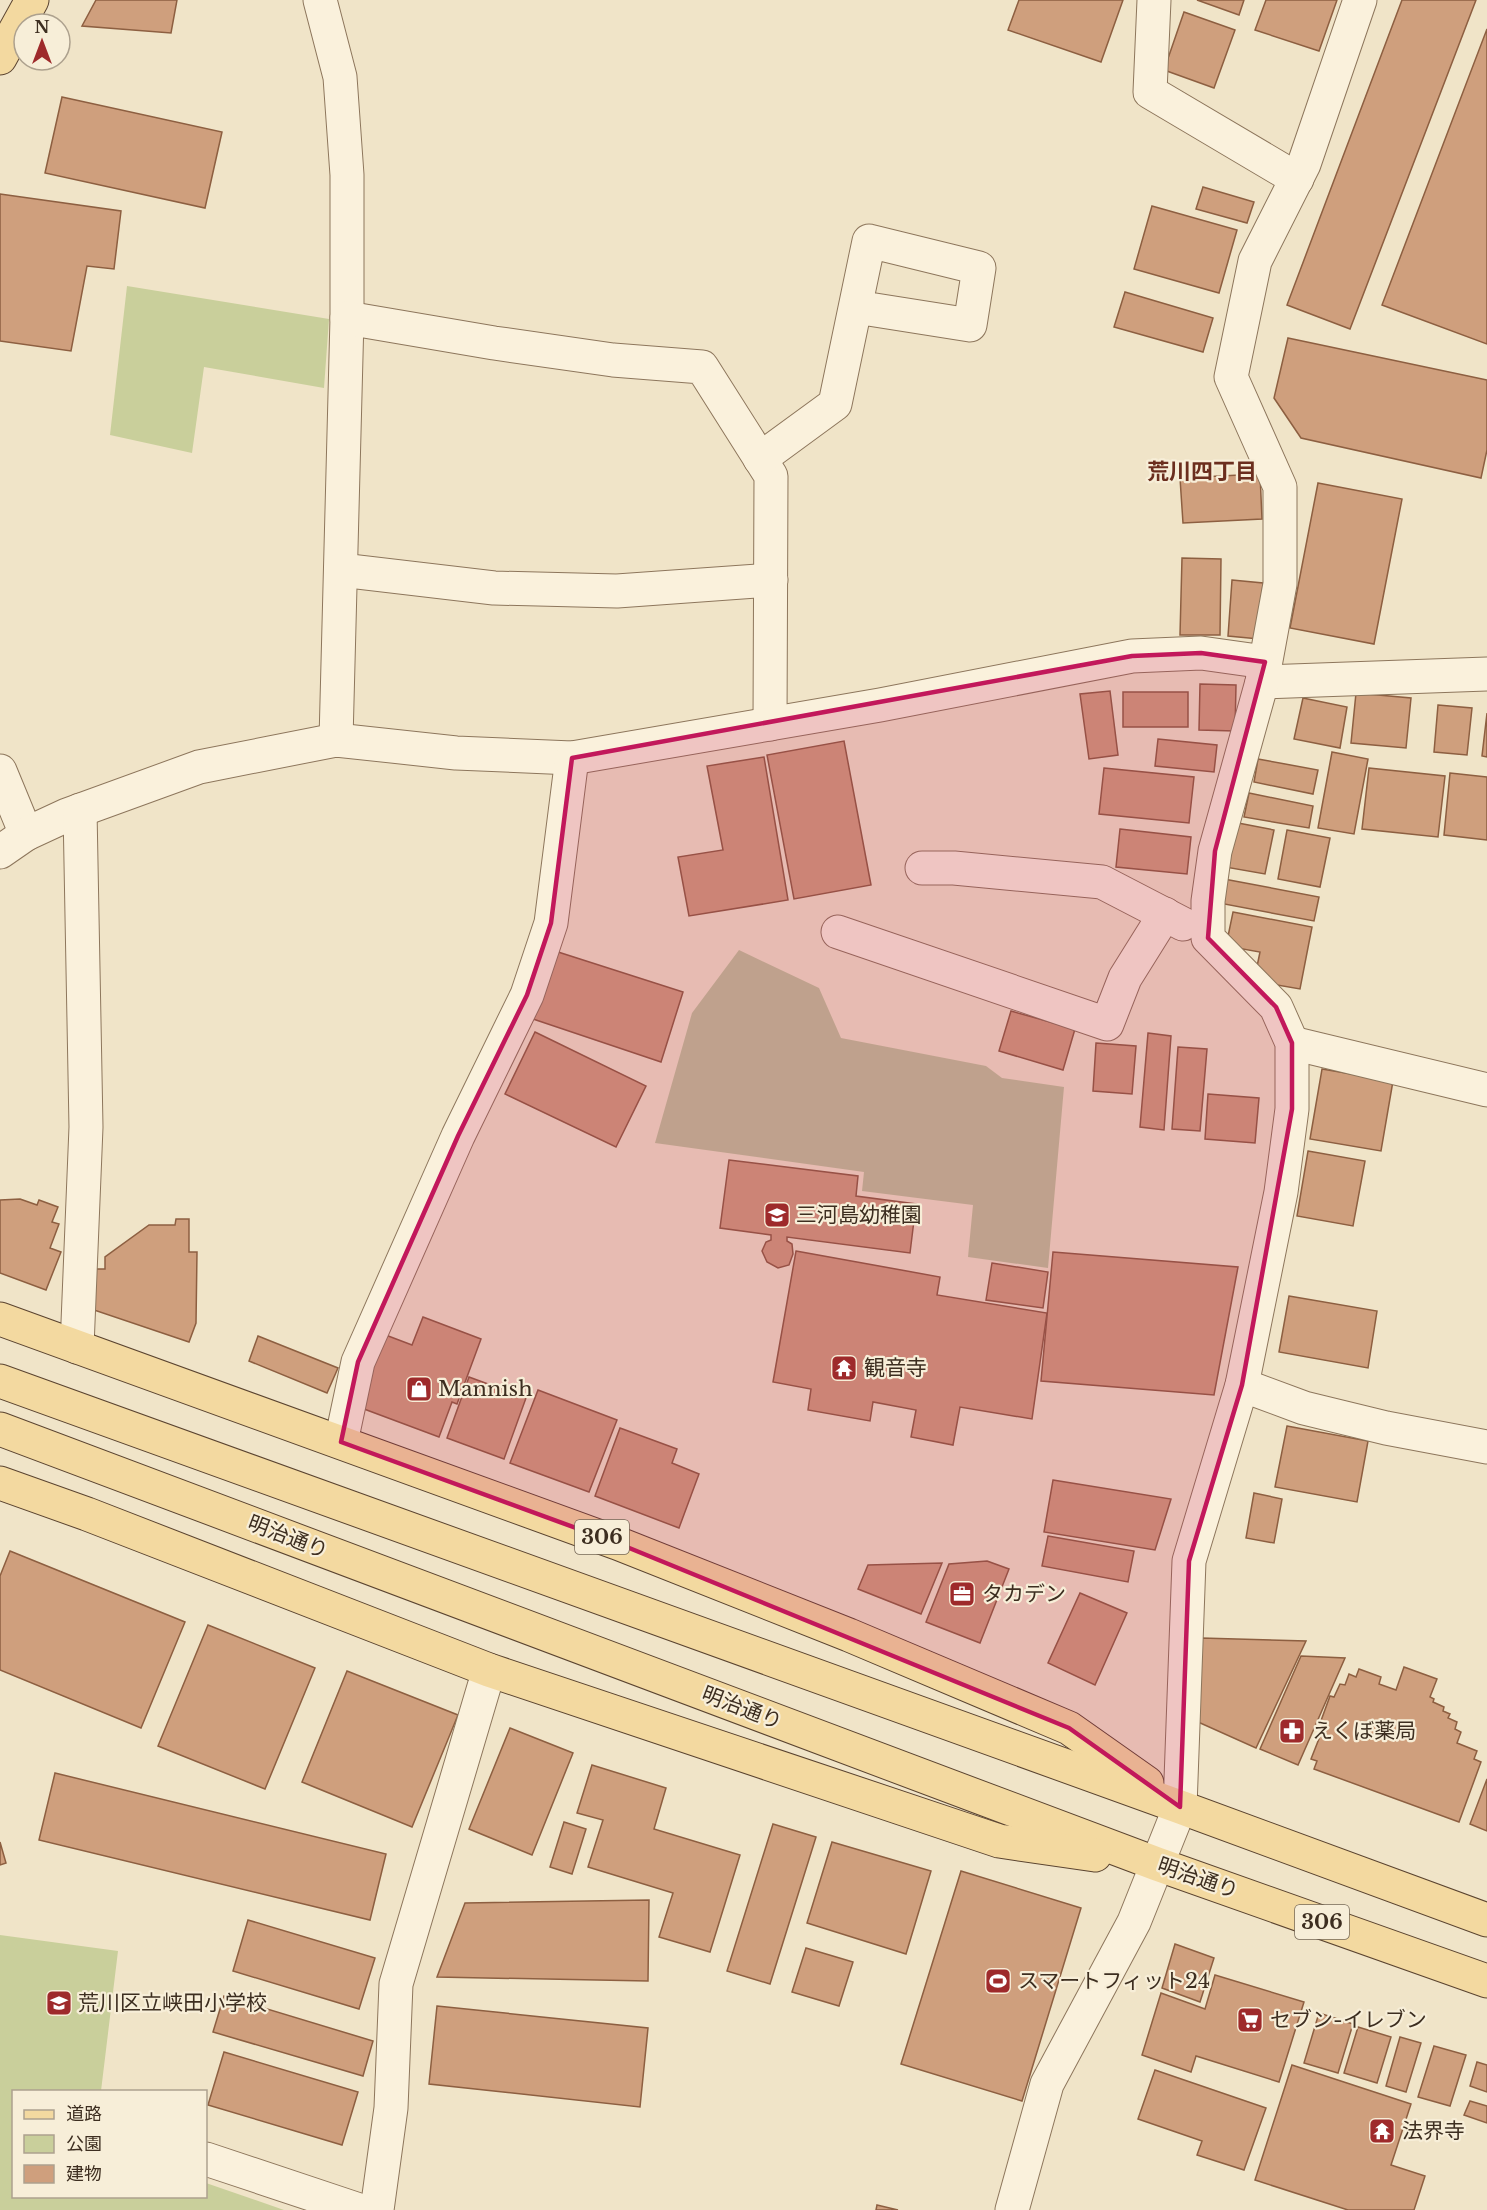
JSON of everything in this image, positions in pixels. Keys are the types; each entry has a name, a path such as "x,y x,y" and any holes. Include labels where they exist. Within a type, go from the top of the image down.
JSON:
{"main road":[{"path":"0,58 32,0"},
{"name":"306","path":"0,1319 628,1547 849,1635 1069,1728 1180,1807"},
{"name":"306","path":"4,1383 1487,1920"},
{"name":"明治通り","path":"0,1429 1157,1864 1487,1981"},
{"name":"306","path":"0,1483 489,1670 999,1841 1157,1864"}],"street":[{"path":"320,0 340,77 347,175 347,318 336,740"},
{"path":"1154,0 1150,92 1297,179"},
{"path":"1208,938 1208,901 1215,851 1263,672 1280,584 1280,487 1231,377 1255,261 1304,164 1360,0"},
{"path":"760,459 835,404 856,307"},
{"path":"347,318 591,357 702,367 771,476 770,724"},
{"path":"341,570 494,588 617,591 771,580"},
{"path":"0,771 13,843 80,810 199,767 336,740 456,753 572,758 891,703 1132,656 1201,653 1263,672 1487,674"},
{"path":"341,1442 358,1362 458,1136 527,995 551,923 572,758"},
{"path":"77,1347 86,1127 80,810"},
{"path":"922,868 954,868 1102,882 1208,938 1276,1007 1292,1043 1292,1109 1281,1192 1242,1385 1189,1561 1180,1807 1134,1922 1047,2084 1012,2210"},
{"path":"838,932 1107,1024 1125,978 1165,914"},
{"path":"1292,1043 1487,1090"},
{"path":"1242,1385 1304,1408 1386,1428 1487,1447"},
{"path":"377,2210 391,2108 396,1984 489,1670"},
{"path":"207,2159 359,2210"}],"highlighted area":[{"path":"1201,653 1265,662 1215,851 1208,938 1276,1007 1292,1043 1292,1109 1242,1385 1189,1561 1180,1807 1069,1728 617,1543 341,1442 358,1362 458,1136 527,995 551,923 572,758 1132,656"}],"green space":[{"path":"127,286 329,319 324,388 204,367 192,453 110,435"},
{"path":"739,950 819,988 841,1038 986,1066 1002,1078 1064,1087 1048,1268 968,1257 973,1205 862,1191 864,1172 655,1143 692,1013"},
{"name":"荒川区立峡田小学校","path":"0,1935 118,1951 101,2090 12,2090 12,2198 207,2198 207,2183 284,2210 0,2210"}],"building":[{"path":"96,0 177,0 171,33 82,26"},
{"path":"1019,0 1123,0 1101,62 1008,30"},
{"path":"1197,0 1244,0 1239,15"},
{"path":"1266,0 1337,0 1319,51 1255,30"},
{"path":"1402,0 1476,0 1350,329 1287,305"},
{"path":"1184,12 1235,30 1214,88 1164,70"},
{"path":"1487,29 1487,344 1382,305"},
{"path":"62,97 222,132 205,208 45,173"},
{"path":"1203,187 1254,202 1247,223 1196,209"},
{"path":"0,194 121,211 114,269 87,266 71,351 0,341"},
{"path":"1152,206 1237,230 1219,293 1134,269"},
{"path":"1125,292 1213,318 1203,352 1114,327"},
{"path":"1288,338 1487,380 1487,450 1481,478 1301,438 1274,398"},
{"path":"1260,474 1262,519 1183,523 1180,478"},
{"path":"1318,483 1402,499 1374,644 1290,628"},
{"path":"1182,558 1221,559 1220,635 1180,635"},
{"path":"1232,580 1263,583 1259,639 1228,636"},
{"path":"1200,684 1236,685 1235,731 1199,730"},
{"path":"1110,691 1118,755 1089,759 1080,694"},
{"path":"1123,692 1188,692 1188,727 1123,727"},
{"path":"1356,693 1411,698 1406,748 1351,743"},
{"path":"1303,698 1347,707 1340,748 1294,739"},
{"path":"1438,705 1472,708 1467,755 1434,752"},
{"path":"1487,713 1487,757 1482,756"},
{"path":"1158,739 1217,745 1214,772 1155,766"},
{"path":"844,741 871,885 794,899 767,755"},
{"path":"1332,752 1368,759 1354,834 1318,828"},
{"path":"764,757 788,900 689,916 678,857 723,850 707,766"},
{"path":"1258,759 1318,770 1313,794 1254,782"},
{"path":"1104,768 1194,777 1189,823 1099,814"},
{"path":"1369,768 1445,776 1438,837 1362,829"},
{"path":"1450,773 1487,777 1487,840 1444,835"},
{"path":"1249,793 1313,806 1309,828 1244,817"},
{"path":"1233,822 1274,830 1265,874 1225,867"},
{"path":"1120,829 1191,837 1187,874 1116,867"},
{"path":"1287,830 1330,838 1320,887 1278,879"},
{"path":"1224,879 1319,897 1314,921 1219,903"},
{"path":"1233,912 1312,927 1300,989 1254,981 1260,952 1226,946"},
{"path":"555,951 683,992 661,1062 533,1019"},
{"path":"1011,1011 1075,1029 1063,1070 999,1051"},
{"path":"535,1032 646,1086 616,1147 505,1094"},
{"path":"1148,1033 1171,1036 1164,1130 1140,1127"},
{"path":"1096,1043 1136,1046 1132,1094 1093,1091"},
{"path":"1178,1047 1207,1049 1200,1131 1172,1129"},
{"path":"1322,1069 1393,1081 1381,1151 1310,1139"},
{"path":"1208,1094 1259,1098 1255,1143 1205,1139"},
{"path":"1308,1151 1365,1161 1353,1226 1297,1216"},
{"path":"729,1160 858,1176 856,1196 916,1204 910,1253 787,1237 787,1241 792,1244 793,1254 789,1265 778,1268 767,1262 762,1251 766,1242 771,1240 771,1235 720,1228"},
{"path":"20,1199 37,1205 39,1200 58,1207 52,1222 59,1224 50,1248 61,1252 46,1290 0,1273 0,1200"},
{"path":"176,1219 189,1219 189,1252 197,1252 196,1323 189,1342 94,1310 94,1269 105,1269 105,1257 149,1225 175,1225"},
{"path":"796,1251 940,1277 937,1295 1047,1313 1032,1419 960,1407 953,1445 911,1437 916,1410 873,1402 870,1421 808,1410 811,1389 773,1382"},
{"path":"1053,1252 1238,1267 1214,1395 1041,1381"},
{"path":"992,1263 1048,1272 1043,1308 986,1300"},
{"path":"1289,1296 1377,1311 1368,1368 1279,1352"},
{"path":"423,1317 481,1339 457,1404 452,1402 439,1437 356,1406 383,1334 412,1345"},
{"path":"258,1336 338,1368 327,1393 249,1361"},
{"path":"469,1377 526,1398 504,1459 447,1438"},
{"path":"538,1390 617,1420 589,1492 510,1463"},
{"path":"1287,1426 1368,1441 1357,1502 1275,1487"},
{"path":"620,1428 677,1449 672,1463 699,1474 679,1528 595,1496"},
{"path":"1053,1480 1171,1499 1155,1550 1044,1532"},
{"path":"1254,1493 1282,1499 1274,1543 1246,1538"},
{"path":"1048,1536 1134,1551 1128,1582 1042,1566"},
{"path":"10,1551 185,1622 141,1728 0,1670 0,1576"},
{"path":"987,1561 1009,1569 980,1643 926,1622 949,1564"},
{"path":"942,1563 921,1614 858,1589 868,1565"},
{"path":"1080,1593 1127,1613 1095,1685 1048,1663"},
{"path":"208,1625 315,1668 265,1789 158,1746"},
{"path":"1201,1638 1306,1641 1256,1748 1198,1722"},
{"path":"1301,1656 1345,1658 1298,1765 1260,1749"},
{"path":"1404,1667 1437,1679 1430,1697 1434,1699 1433,1702 1444,1707 1443,1711 1450,1714 1448,1718 1457,1722 1455,1729 1461,1732 1457,1743 1477,1751 1474,1759 1481,1762 1459,1822 1314,1769 1317,1761 1311,1759 1322,1731 1318,1729 1330,1696 1334,1697 1340,1684 1345,1685 1349,1674 1356,1677 1359,1669 1381,1677 1379,1684 1396,1690"},
{"path":"347,1671 458,1715 412,1827 302,1782"},
{"path":"510,1728 573,1753 532,1855 469,1829"},
{"path":"592,1765 666,1788 654,1829 740,1855 710,1952 659,1937 673,1893 588,1867 603,1820 577,1813"},
{"path":"55,1773 386,1854 370,1920 39,1840"},
{"path":"1487,1779 1487,1831 1470,1824"},
{"path":"564,1822 586,1829 572,1874 550,1867"},
{"path":"773,1824 816,1837 770,1984 727,1971"},
{"path":"0,1842 6,1863 0,1865"},
{"path":"832,1842 931,1871 906,1954 807,1923"},
{"path":"961,1871 1081,1908 1022,2101 901,2064"},
{"path":"649,1900 648,1981 437,1977 465,1903"},
{"path":"248,1920 375,1958 359,2009 233,1971"},
{"path":"1175,1944 1214,1958 1200,2002 1162,1988"},
{"path":"806,1948 853,1962 839,2006 792,1992"},
{"path":"1215,1975 1304,2002 1279,2082 1196,2056 1191,2072 1142,2055 1161,1993 1205,2009"},
{"path":"224,1996 373,2041 363,2076 213,2032"},
{"path":"437,2006 648,2028 640,2107 429,2084"},
{"path":"1319,2013 1353,2024 1338,2073 1304,2063"},
{"path":"1358,2027 1391,2037 1377,2083 1344,2073"},
{"path":"1400,2037 1421,2043 1406,2092 1386,2086"},
{"path":"1434,2046 1466,2055 1450,2106 1418,2097"},
{"path":"224,2052 358,2092 342,2145 208,2105"},
{"path":"1477,2062 1487,2065 1487,2092 1470,2086"},
{"path":"1292,2065 1411,2104 1391,2165 1425,2176 1414,2210 1348,2210 1255,2180"},
{"path":"1155,2070 1266,2108 1244,2170 1197,2155 1202,2141 1138,2119"},
{"path":"1470,2101 1487,2106 1487,2123 1464,2115"},
{"path":"877,2205 898,2210 876,2210"}],"place":[{"name":"三河島幼稚園","path":"777,1215"},
{"name":"観音寺","path":"844,1368"},
{"name":"Mannish","path":"419,1389"},
{"name":"タカデン","path":"962,1594"},
{"name":"えくぼ薬局","path":"1292,1731"},
{"name":"スマートフィット24","path":"998,1981"},
{"name":"荒川区立峡田小学校","path":"59,2003"},
{"name":"セブン-イレブン","path":"1250,2020"},
{"name":"法界寺","path":"1382,2131"}],"district":[{"name":"荒川四丁目","path":"1202,471"}]}
